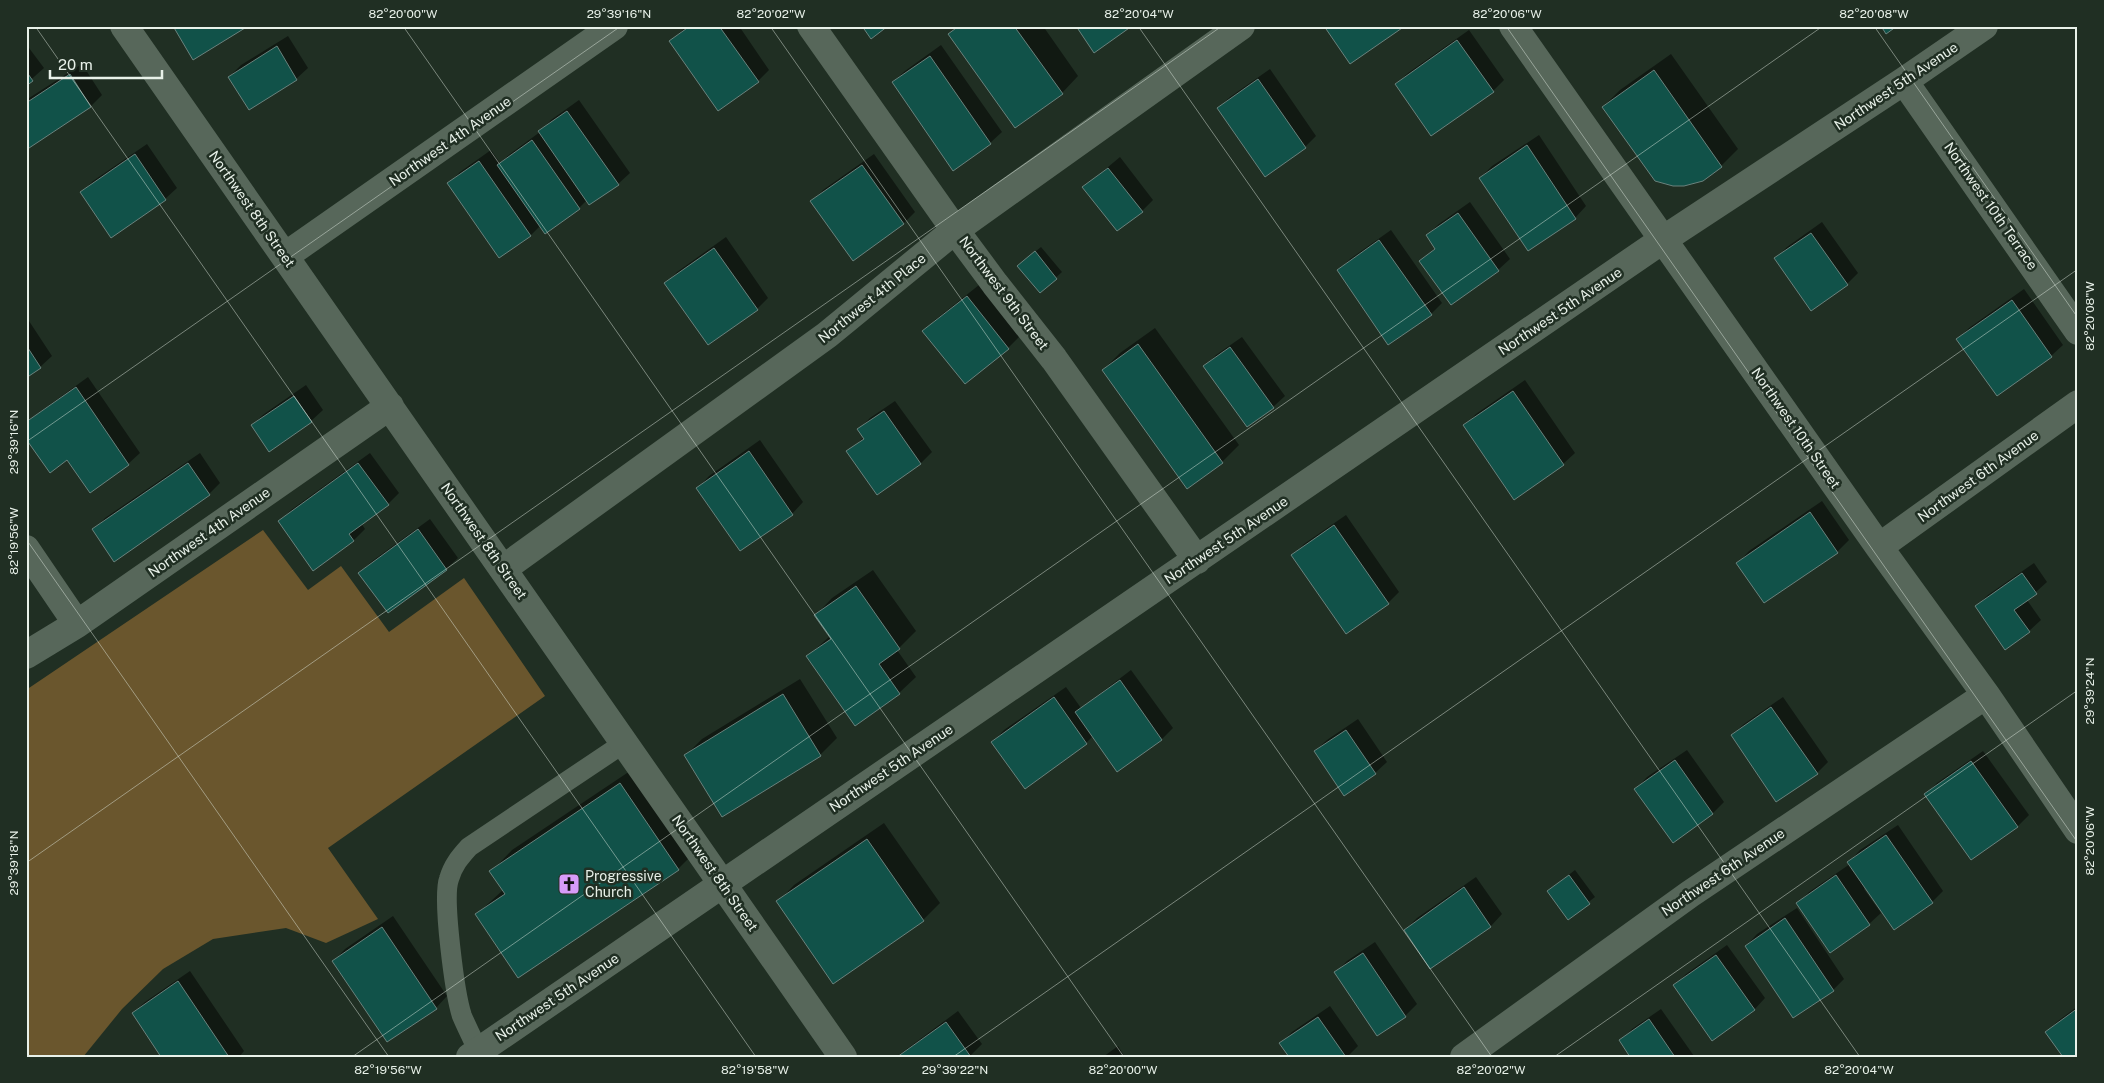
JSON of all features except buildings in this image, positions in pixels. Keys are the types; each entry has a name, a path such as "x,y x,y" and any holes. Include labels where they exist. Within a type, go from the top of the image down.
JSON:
{"street":[{"name":"Northwest 8th Street","path":"124,26 842,1057"},
{"name":"Northwest 4th Avenue","path":"285,256 614,26"},
{"name":"Northwest 9th Street","path":"811,26 955,230 1054,359 1197,560"},
{"name":"Northwest 4th Place","path":"503,568 827,335 955,230 1241,26"},
{"name":"Northwest 10th Street","path":"1513,26 1878,547 1986,695 2078,830"},
{"name":"Northwest 5th Avenue","path":"474,1054 1664,239 1904,82 1984,26"},
{"name":"Northwest 10th Terrace","path":"1904,82 2078,331"},
{"name":"Northwest 6th Avenue","path":"1878,547 2078,404"},
{"name":"Northwest 4th Avenue","path":"26,656 77,624 390,406"},
{"path":"26,550 77,624"},
{"name":"Northwest 6th Avenue","path":"1464,1057 1690,894 1986,695"}],"lane":[{"path":"474,1054 458,996 449,928 448,880 456,861 469,847 624,743"}],"shaded area":[{"path":"263,530 308,590 341,566 389,632 464,578 545,696 328,848 378,919 326,943 286,928 213,939 163,969 122,1009 83,1057 26,1057 26,690"}],"place":[{"name":"Progressive Church","path":"569,884"}]}
